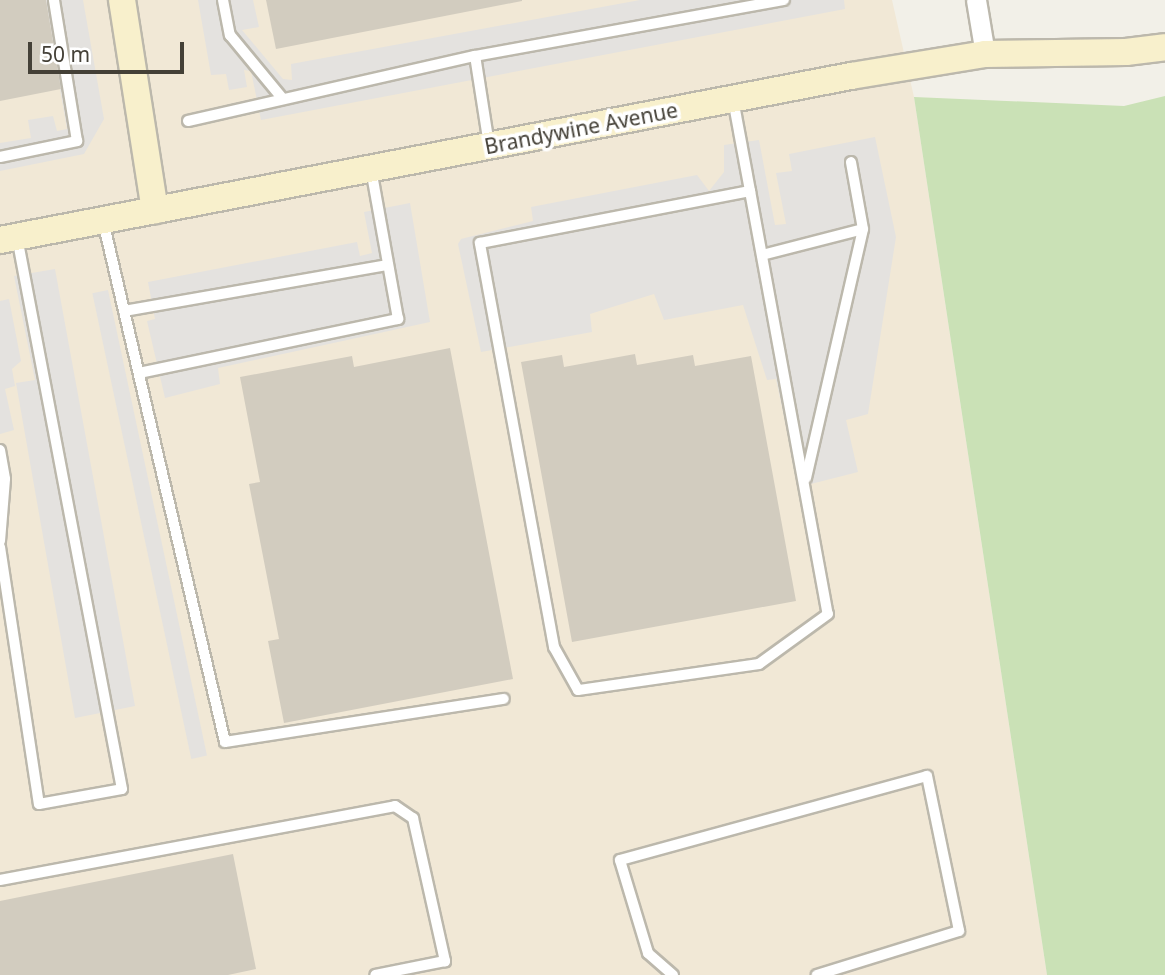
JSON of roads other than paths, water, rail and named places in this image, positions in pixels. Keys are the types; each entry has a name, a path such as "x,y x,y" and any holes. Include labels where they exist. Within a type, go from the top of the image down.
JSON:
{"street":[{"path":"122,0 155,210"},
{"path":"976,0 985,54"},
{"name":"Brandywine Avenue","path":"8,238 733,99 985,54 1126,52 1165,47"}],"lane":[{"path":"0,157 77,141 54,0"},
{"path":"223,0 229,35 283,99"},
{"path":"188,121 475,56 757,2 784,0"},
{"path":"475,56 489,146"},
{"path":"733,99 762,255 828,614 759,664 578,690 554,647 480,243 750,191"},
{"path":"804,484 863,229 851,162"},
{"path":"139,373 398,319 371,168"},
{"path":"103,220 226,742 504,699"},
{"path":"762,255 863,229"},
{"path":"0,450 5,479 0,544 39,804 122,789 8,238"},
{"path":"124,311 388,265"},
{"path":"673,975 648,953 620,860 927,776 960,931 817,975"},
{"path":"0,880 395,806 414,818 444,961 375,975"}]}
